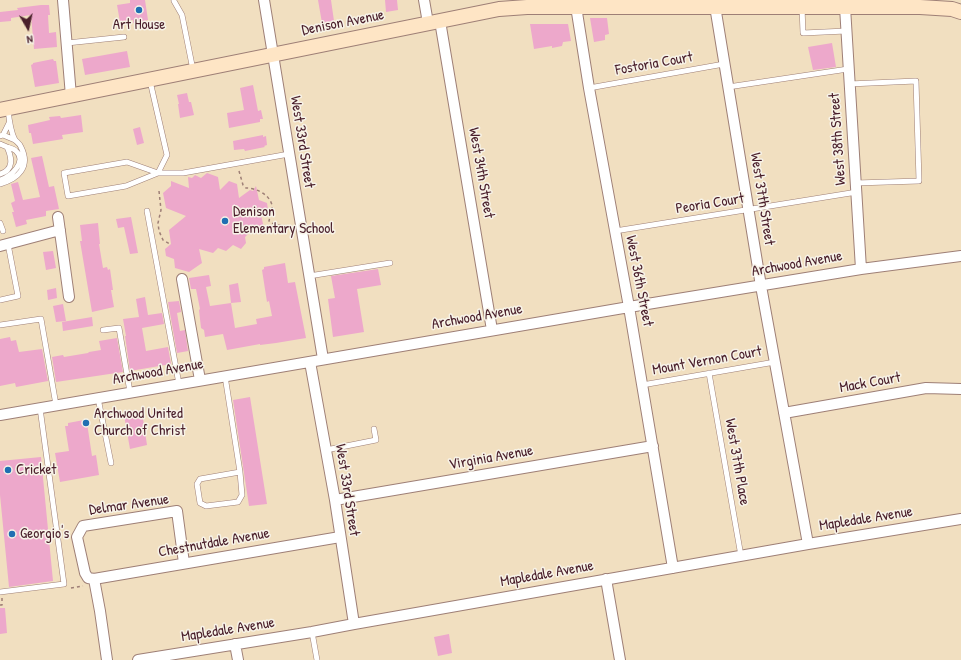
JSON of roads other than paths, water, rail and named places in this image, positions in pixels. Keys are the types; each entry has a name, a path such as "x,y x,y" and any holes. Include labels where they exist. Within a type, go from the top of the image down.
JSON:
{"main road":[{"name":"Denison Avenue","path":"6,114 71,96 434,22 498,7 576,3 743,4 802,7 839,5 955,7"}],"street":[{"path":"63,0 71,96"},
{"name":"West 33rd Street","path":"264,0 323,360"},
{"name":"West 34th Street","path":"424,0 434,22 492,330"},
{"name":"West 36th Street","path":"576,3 589,88 653,446 673,568"},
{"name":"West 37th Street","path":"714,4 761,286 808,544"},
{"name":"West 38th Street","path":"839,5 846,31 861,269"},
{"path":"58,217 69,297"},
{"path":"4,245 60,230"},
{"name":"Archwood Avenue","path":"0,415 628,307 861,269 961,256"},
{"path":"182,279 200,380"},
{"name":"West 33rd Street","path":"310,362 326,450 354,624"},
{"name":"Mack Court","path":"784,413 926,388 961,389"},
{"name":"Virginia Avenue","path":"334,500 653,446"},
{"name":"Delmar Avenue","path":"94,579 88,578 85,573 77,537 84,526 177,511 184,563"},
{"name":"Mapledale Avenue","path":"138,660 312,632 606,579 961,519"},
{"name":"Chestnutdale Avenue","path":"94,579 340,537"},
{"path":"94,579 107,660"},
{"path":"606,579 620,660"},
{"path":"235,644 238,660"}],"lane":[{"path":"174,1 182,15 193,71"},
{"path":"802,7 803,33 846,31"},
{"path":"67,43 124,37"},
{"name":"Fostoria Court","path":"589,88 724,64"},
{"path":"728,87 848,69"},
{"path":"149,80 167,155 158,173 126,186 68,196 64,173 127,162 158,173 184,173 289,154"},
{"name":"Peoria Court","path":"614,231 749,210 856,188 920,181 916,81 850,84"},
{"path":"6,114 1,136 15,140"},
{"path":"0,184 10,181 22,171 26,160 21,147 15,140 6,114"},
{"path":"0,144 16,150 20,161 11,175 0,180"},
{"path":"0,174 4,173 10,168 11,156 7,147"},
{"path":"147,211 179,384"},
{"path":"0,223 3,231"},
{"path":"0,300 18,296 4,245"},
{"path":"310,276 390,263"},
{"path":"0,325 41,319 56,405"},
{"path":"103,330 119,328 130,392"},
{"name":"Mount Vernon Court","path":"642,385 776,362"},
{"name":"West 37th Place","path":"709,373 741,556"},
{"path":"225,376 240,472 242,495 238,502 206,506 200,503 197,484 200,479 240,472"},
{"path":"98,398 111,463"},
{"path":"0,592 64,584 40,408"},
{"path":"326,450 376,440 374,429"},
{"path":"312,632 317,660"}],"place":[{"name":"Art House","path":"139,10"},
{"name":"Denison Elementary School","path":"225,221"},
{"name":"Archwood United Church of Christ","path":"86,423"},
{"name":"Cricket","path":"8,470"},
{"name":"Georgio's","path":"12,534"}]}
